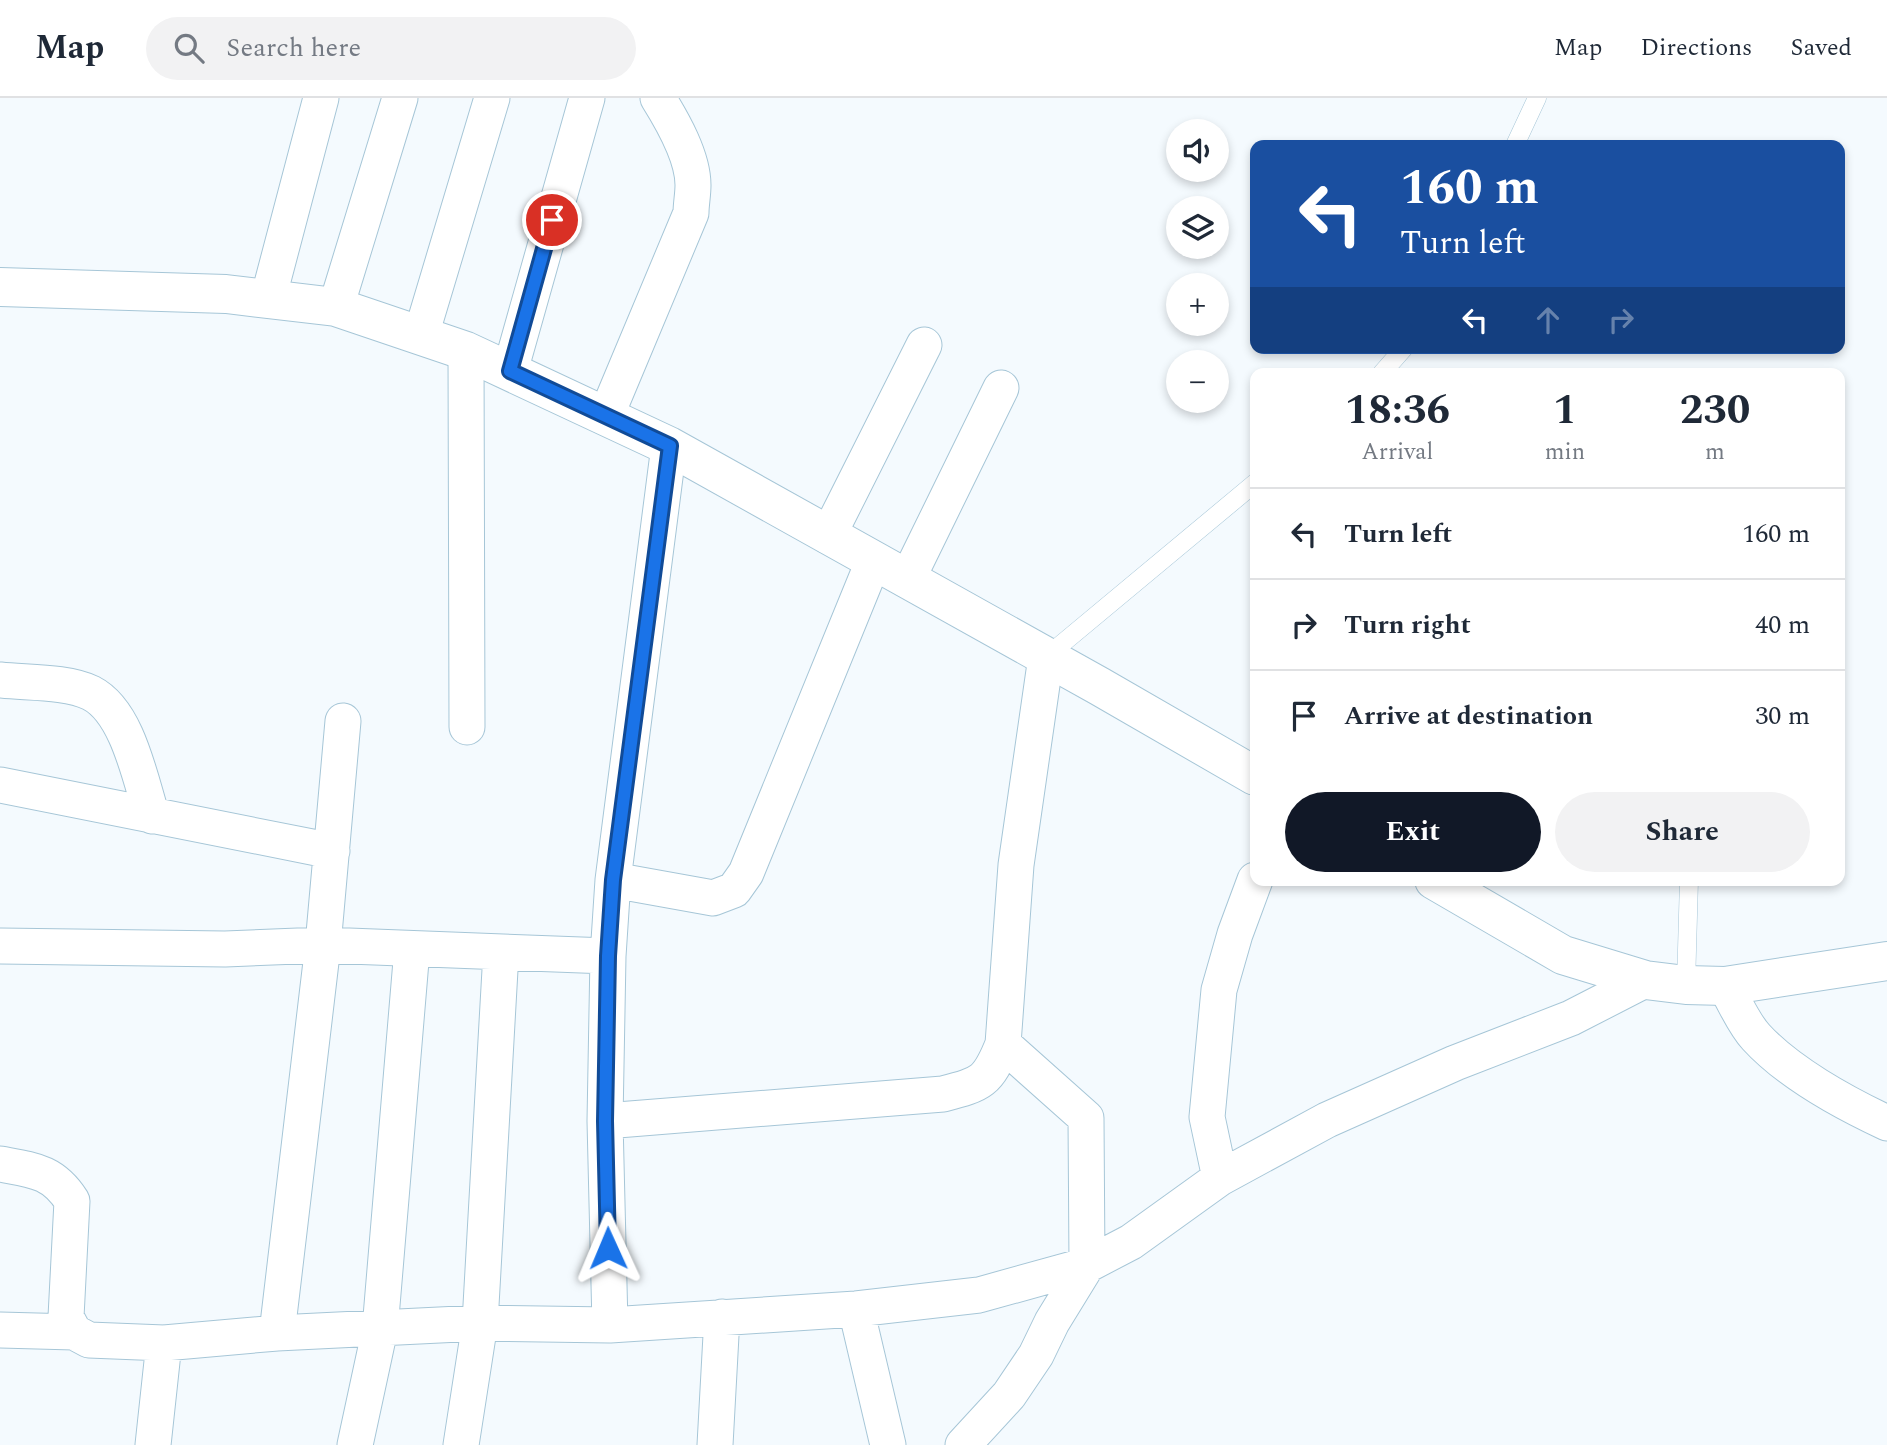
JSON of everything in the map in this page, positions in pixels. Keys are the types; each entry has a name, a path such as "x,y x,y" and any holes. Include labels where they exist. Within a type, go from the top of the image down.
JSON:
{"main road":[{"path":"0,287 226,293 336,307 466,351 670,446 1250,773"},
{"path":"1444,886 1563,955 1646,980 1725,986 1887,961"}],"street":[{"path":"268,299 321,98"},
{"path":"336,307 400,98"},
{"path":"421,335 492,98"},
{"path":"510,371 587,98"},
{"path":"606,416 691,213 693,183 684,149 674,123 658,98"},
{"path":"828,536 924,345"},
{"path":"466,351 467,727"},
{"path":"907,580 1001,388"},
{"path":"610,1325 605,1121 608,956 613,880 670,446"},
{"path":"613,880 713,898 734,890 746,873 873,562"},
{"path":"605,1121 943,1094 973,1086 993,1070 1003,1044 1016,865 1046,657"},
{"path":"0,680 71,687 92,693 108,707 121,723 152,816"},
{"path":"277,1333 323,945 343,721"},
{"path":"0,785 332,851"},
{"path":"1220,1178 1207,1117 1219,990 1253,886"},
{"path":"0,946 225,949 323,945 608,956"},
{"path":"355,1445 380,1329 412,949"},
{"path":"461,1445 480,1323 501,952"},
{"path":"0,1330 74,1332 89,1340 164,1343 277,1333 480,1323 610,1325 856,1309 979,1295 1087,1265 1131,1242 1220,1178 1327,1120 1455,1063 1571,1018 1646,980"},
{"path":"1725,986 1755,1036 1800,1074 1858,1110 1887,1123"},
{"path":"963,1445 1009,1395 1030,1365 1052,1322 1087,1265 1086,1118 1003,1044"},
{"path":"0,1164 41,1172 62,1185 72,1201 66,1317 74,1332"},
{"path":"856,1309 888,1445"},
{"path":"715,1445 722,1317"},
{"path":"153,1445 164,1343"}],"lane":[{"path":"1517,140 1537,98"},
{"path":"1386,368 1399,354"},
{"path":"1046,657 1250,487"},
{"path":"1686,985 1689,886"}],"route":[{"path":"552,220 510,371 670,446 613,880 608,956 605,1121 608,1248"}]}
